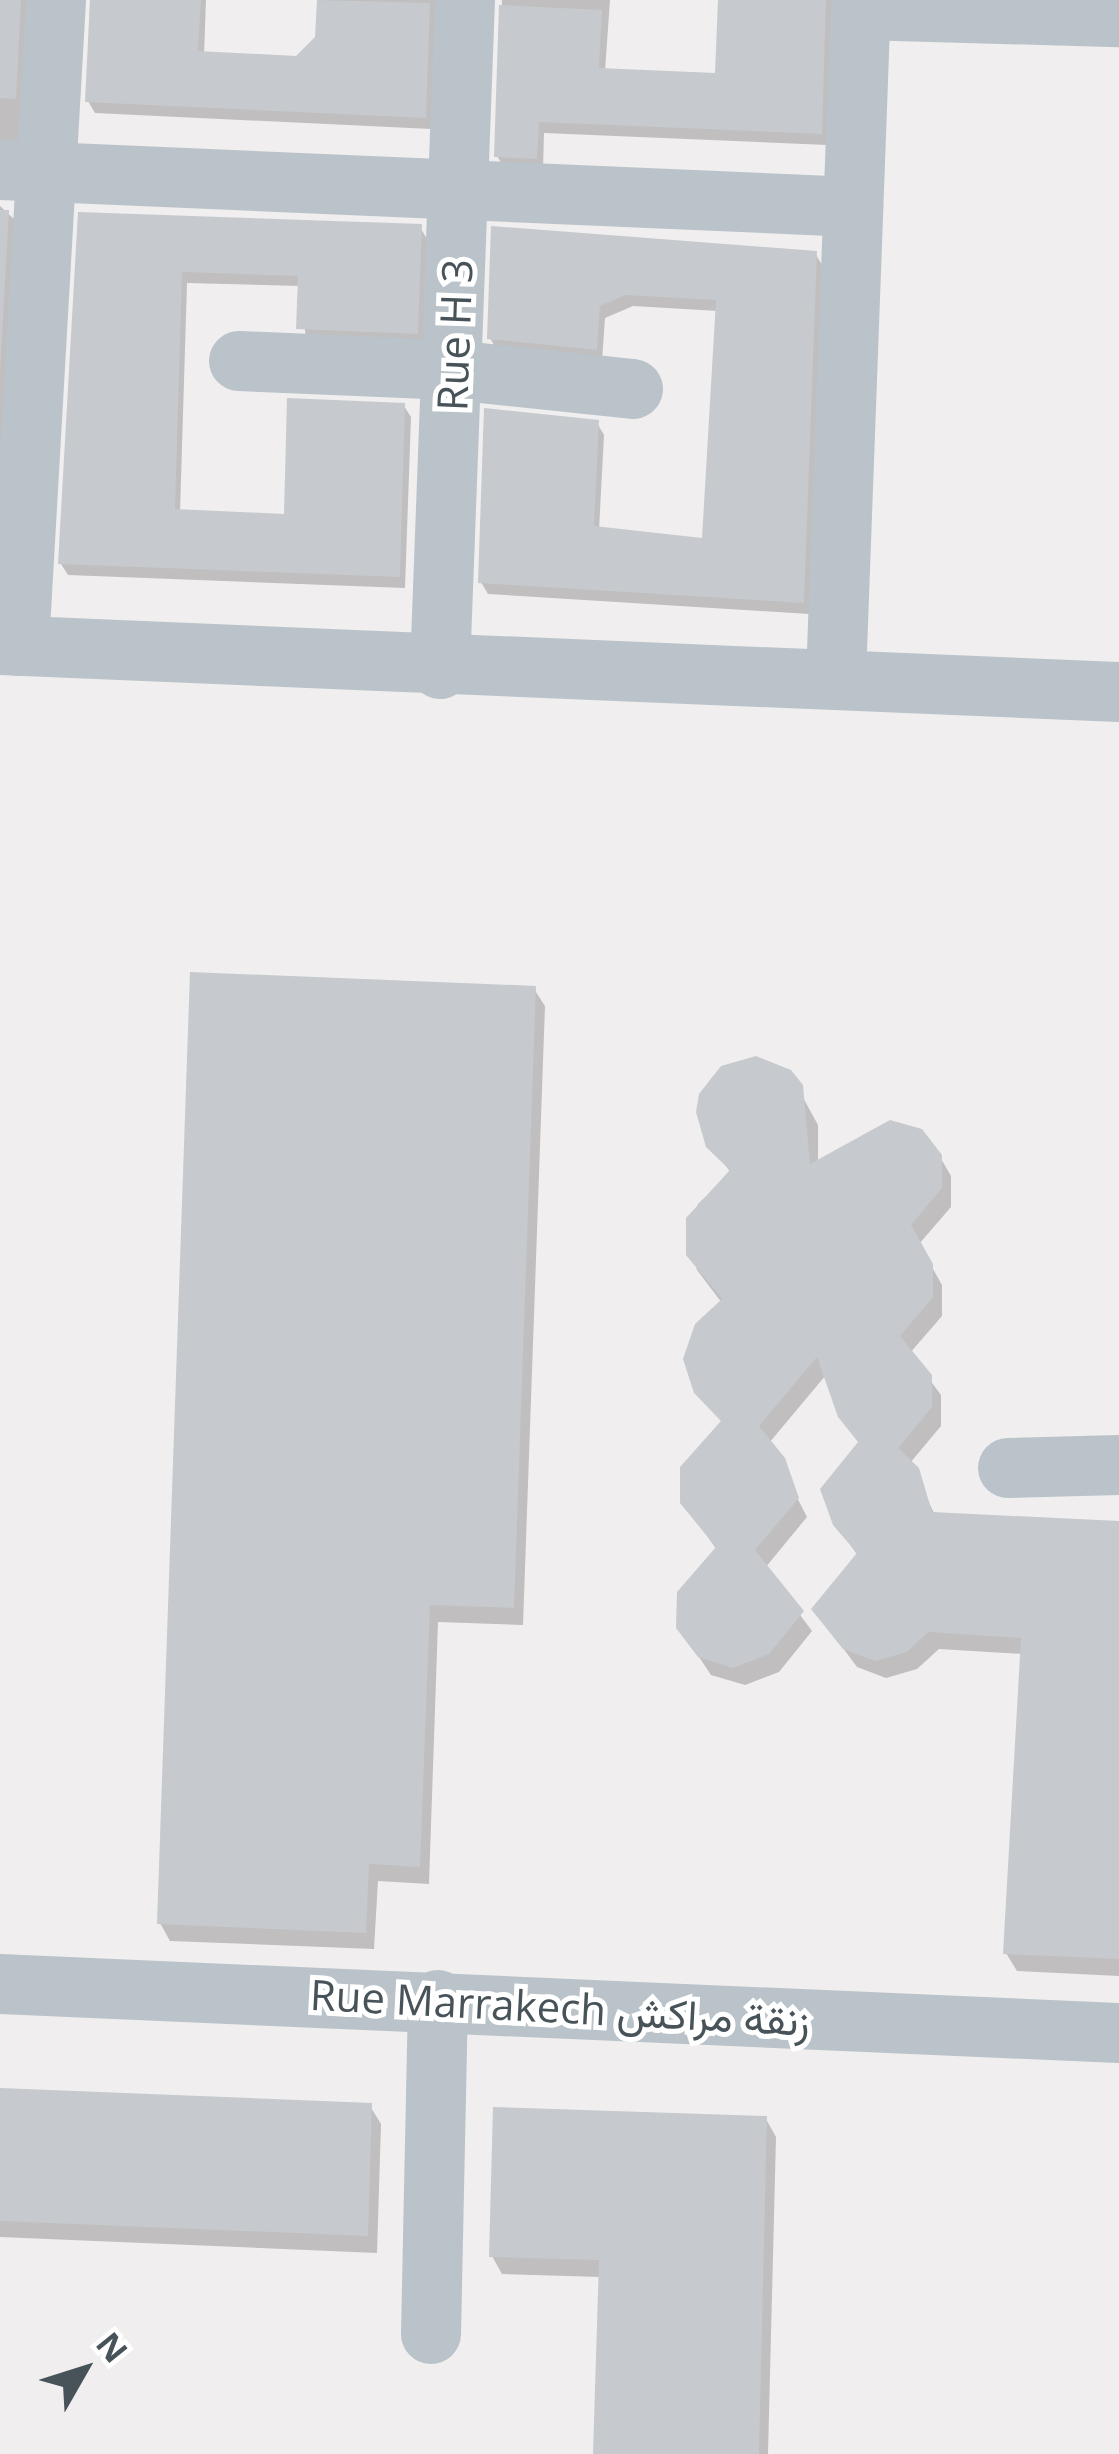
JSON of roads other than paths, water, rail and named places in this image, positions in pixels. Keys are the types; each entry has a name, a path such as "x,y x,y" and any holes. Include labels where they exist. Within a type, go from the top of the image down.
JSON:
{"street":[{"path":"56,0 24,171 9,645 440,669 836,678 1119,692"},
{"name":"Rue H 3","path":"440,669 466,0"},
{"path":"836,678 861,5 1119,16"},
{"path":"24,171 854,207"},
{"path":"239,361 452,370 633,389"},
{"path":"1008,1468 1119,1465"},
{"name":"Rue Marrakech زنقة مراكش","path":"0,1984 1119,2032"},
{"path":"431,2334 438,2000"}]}
